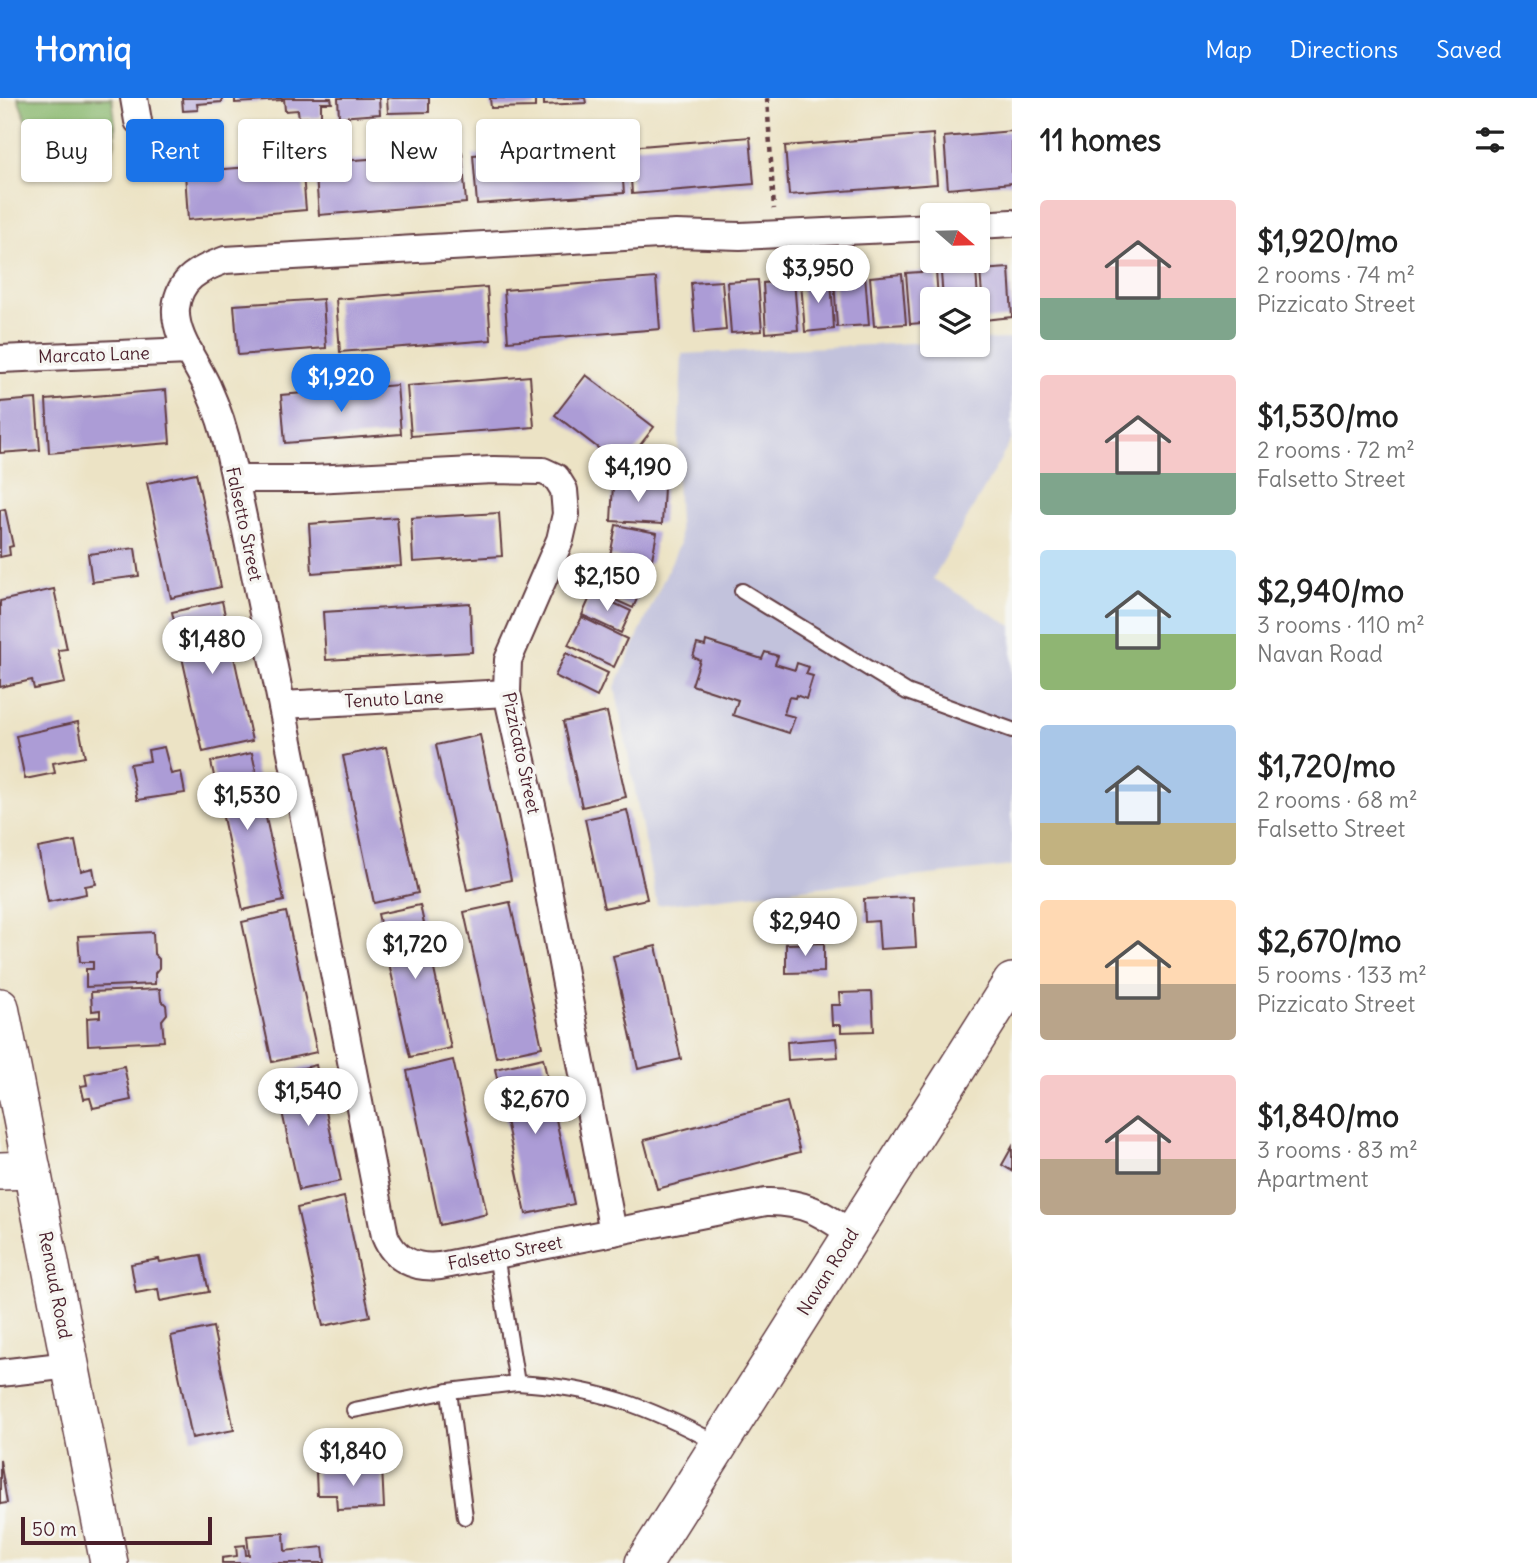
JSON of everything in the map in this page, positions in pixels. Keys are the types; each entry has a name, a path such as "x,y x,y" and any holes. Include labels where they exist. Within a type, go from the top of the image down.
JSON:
{"main road":[{"name":"Navan Road","path":"644,1563 1012,982"},
{"name":"Renaud Road","path":"0,1007 16,1171 70,1365 109,1563"}],"street":[{"path":"990,224 1012,223"},
{"name":"Falsetto Street","path":"852,1234 808,1207 766,1202 440,1266 411,1263 394,1253 385,1236 282,705 235,479 216,407 179,330 176,309 180,290 189,276 225,260 664,234 776,235 920,228"},
{"name":"Marcato Lane","path":"0,359 189,351"},
{"name":"Pizzicato Street","path":"235,479 313,479 493,470 543,471 555,477 564,490 566,514 560,540 508,660 507,693 533,810 613,1232"},
{"name":"Tenuto Lane","path":"282,705 507,693"},
{"path":"0,1373 70,1365"}],"lane":[{"path":"742,591 907,692 1012,730"},
{"path":"496,1255 517,1383"},
{"path":"354,1410 449,1391 517,1383 573,1387 647,1408 719,1445"},
{"path":"449,1391 466,1517"}],"path":[{"path":"766,98 776,235"}],"shaded area":[{"path":"1012,339 1012,439 933,579 1012,626 1012,866 657,905 615,687 680,543 677,480 682,354 920,343 920,357 990,357 990,340"}],"green space":[{"path":"18,98 112,98 115,124 113,149 112,151 112,119 26,119"}],"building":[{"path":"182,98 222,98 222,102 197,104 198,110 183,111"},
{"path":"235,98 282,98 282,100 235,103"},
{"path":"284,98 331,98 332,103 321,103 321,117 299,118 298,110 285,111"},
{"path":"338,98 379,98 380,114 339,117"},
{"path":"387,98 429,98 429,112 388,113"},
{"path":"490,98 535,98 535,107 491,108"},
{"path":"544,98 585,98 586,103 544,105"},
{"path":"1012,131 1012,183 948,189 944,137"},
{"path":"933,134 937,184 789,195 785,146"},
{"path":"750,137 754,184 632,194 631,182 640,182 640,146"},
{"path":"462,152 466,203 319,215 316,182 352,182 352,160 366,159 366,182 462,182"},
{"path":"473,155 476,155 476,182 623,182 624,193 477,204"},
{"path":"238,168 238,182 304,182 306,210 188,220 186,182 224,182 224,169"},
{"path":"1009,268 1012,317 990,319 990,287 981,287 980,273 990,273 990,269"},
{"path":"906,273 936,273 937,287 920,287 920,323 910,324"},
{"path":"941,273 976,273 977,287 942,287"},
{"path":"902,274 906,324 874,326 870,277"},
{"path":"865,275 869,325 837,327 834,278"},
{"path":"656,278 660,329 508,341 504,290"},
{"path":"831,279 834,329 805,332 801,282"},
{"path":"758,280 762,331 731,333 727,282"},
{"path":"794,280 798,330 766,333 763,283"},
{"path":"722,281 726,330 695,333 691,283"},
{"path":"487,287 491,340 340,352 336,299"},
{"path":"323,299 326,348 238,355 234,305"},
{"path":"586,375 654,427 623,467 555,415"},
{"path":"530,376 534,427 411,436 407,386"},
{"path":"397,385 401,434 285,443 281,395"},
{"path":"166,390 170,443 49,453 46,400"},
{"path":"36,399 40,450 0,453 0,402"},
{"path":"196,473 221,587 171,598 147,483"},
{"path":"613,484 664,487 662,524 611,521"},
{"path":"5,509 13,546 9,547 10,555 0,557 0,510"},
{"path":"499,513 502,556 413,562 411,518"},
{"path":"397,517 401,566 312,573 309,524"},
{"path":"616,525 657,533 651,564 610,556"},
{"path":"135,548 139,576 92,582 88,554"},
{"path":"608,560 647,576 633,608 595,591"},
{"path":"54,589 67,649 58,650 65,683 34,689 32,680 0,687 0,601"},
{"path":"592,593 631,611 621,633 582,615"},
{"path":"222,601 252,741 203,752 172,612"},
{"path":"470,603 472,652 326,660 323,612"},
{"path":"582,617 627,639 614,667 568,645"},
{"path":"706,641 762,659 765,652 778,656 775,664 795,670 797,663 809,667 806,674 813,676 806,699 796,695 795,698 789,697 784,714 795,717 789,733 733,715 738,700 692,685 700,660 693,657 697,644 705,646"},
{"path":"566,653 608,673 597,697 555,676"},
{"path":"607,712 626,797 582,807 563,722"},
{"path":"78,722 85,757 53,763 55,773 25,779 16,736"},
{"path":"480,735 511,880 467,890 436,745"},
{"path":"164,747 171,774 181,772 185,793 137,800 130,764 150,761 148,750"},
{"path":"386,747 418,893 374,903 343,756"},
{"path":"252,753 284,901 243,910 211,762"},
{"path":"627,810 647,899 604,908 585,819"},
{"path":"75,841 81,871 93,868 96,884 85,886 86,894 48,902 38,848"},
{"path":"913,897 916,947 880,949 878,921 865,922 864,899"},
{"path":"510,902 542,1047 496,1057 464,912"},
{"path":"420,905 451,1048 410,1057 378,914"},
{"path":"286,912 317,1052 272,1062 242,922"},
{"path":"153,932 154,954 159,959 155,984 86,987 86,969 93,969 93,962 80,962 78,936"},
{"path":"824,943 824,972 786,973 786,944"},
{"path":"656,946 681,1059 638,1069 613,956"},
{"path":"160,989 167,1014 162,1020 164,1041 88,1045 87,1018 100,1017 100,1010 92,1011 91,992"},
{"path":"872,992 874,1031 841,1032 841,1025 832,1025 831,1005 840,1005 839,993"},
{"path":"836,1038 838,1057 788,1060 787,1042"},
{"path":"543,1058 574,1204 526,1214 495,1069"},
{"path":"453,1060 487,1214 440,1225 407,1071"},
{"path":"316,1065 341,1181 299,1190 274,1075"},
{"path":"124,1066 131,1100 93,1108 90,1098 84,1099 81,1086 87,1085 85,1074"},
{"path":"787,1102 800,1152 657,1189 644,1140"},
{"path":"1012,1147 1012,1171 1002,1165"},
{"path":"344,1197 370,1316 323,1326 297,1208"},
{"path":"201,1255 209,1292 160,1301 158,1289 136,1293 131,1264"},
{"path":"213,1327 234,1430 192,1438 171,1336"},
{"path":"0,1460 7,1503 0,1504"},
{"path":"382,1467 384,1508 337,1510 336,1495 317,1495 316,1472"},
{"path":"284,1533 285,1551 323,1547 325,1563 222,1563 222,1558 237,1556 236,1546 245,1545 246,1555 249,1555 247,1536"}]}
